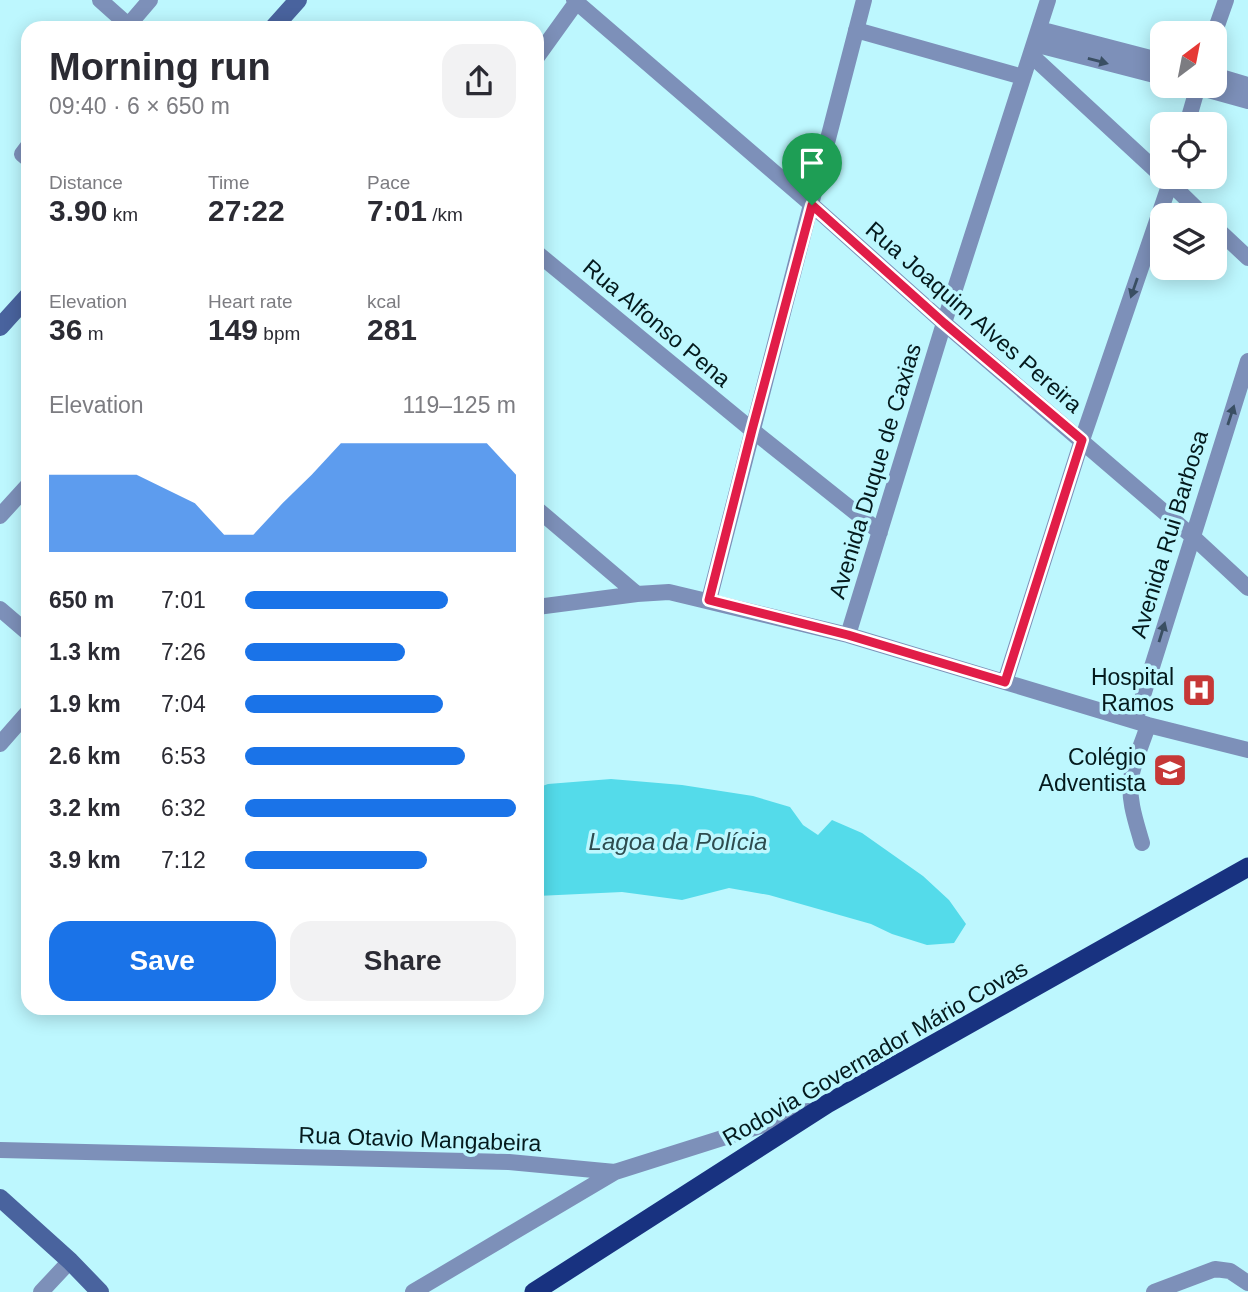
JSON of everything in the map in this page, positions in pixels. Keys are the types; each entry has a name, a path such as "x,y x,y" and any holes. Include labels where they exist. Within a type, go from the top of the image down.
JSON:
{"highway":[{"name":"Rodovia Governador Mário Covas","path":"534,1292 827,1104 1248,867"}],"main road":[{"path":"279,21 298,0"},
{"path":"0,327 21,304"},
{"path":"0,1198 100,1292"}],"street":[{"path":"100,0 122,21"},
{"path":"131,21 150,0"},
{"path":"709,600 864,0"},
{"name":"Avenida Duque de Caxias","path":"848,635 944,323 1048,0"},
{"path":"1219,21 1226,0"},
{"path":"544,47 576,1"},
{"name":"Rua Joaquim Alves Pereira","path":"576,1 1248,587"},
{"path":"856,30 1023,77"},
{"path":"1035,43 1150,59"},
{"path":"1035,43 1150,74"},
{"path":"1035,43 1150,161"},
{"path":"1227,79 1248,85"},
{"path":"1227,95 1248,101"},
{"path":"1005,682 1163,189"},
{"path":"1178,189 1191,203"},
{"path":"1227,238 1248,258"},
{"name":"Rua Alfonso Pena","path":"544,259 880,532"},
{"name":"Avenida Rui Barbosa","path":"1142,843 1131,798 1131,787 1142,723 1192,536 1248,361"},
{"path":"0,516 21,493"},
{"path":"544,515 637,594"},
{"path":"544,606 669,592 709,600 848,635 1142,723 1248,750"},
{"path":"0,609 21,627"},
{"path":"0,744 21,720"},
{"name":"Rua Otavio Mangabeira","path":"0,1150 509,1162 615,1172 827,1104"},
{"path":"414,1292 615,1172"},
{"path":"41,1292 70,1261"},
{"path":"1154,1292 1215,1269 1230,1271 1248,1283"}],"water":[{"name":"Lagoa da Polícia","path":"611,779 682,785 753,796 790,807 803,825 818,835 832,820 862,833 923,876 949,900 966,924 954,943 927,945 871,924 769,895 729,888 682,900 622,892 544,896 544,785"}],"place":[{"name":"Hospital Ramos","path":"1199,690"},
{"name":"Colégio Adventista","path":"1170,770"}],"route":[{"path":"812,205 944,323 1082,440 1005,682 848,635 709,600 812,205"}]}
